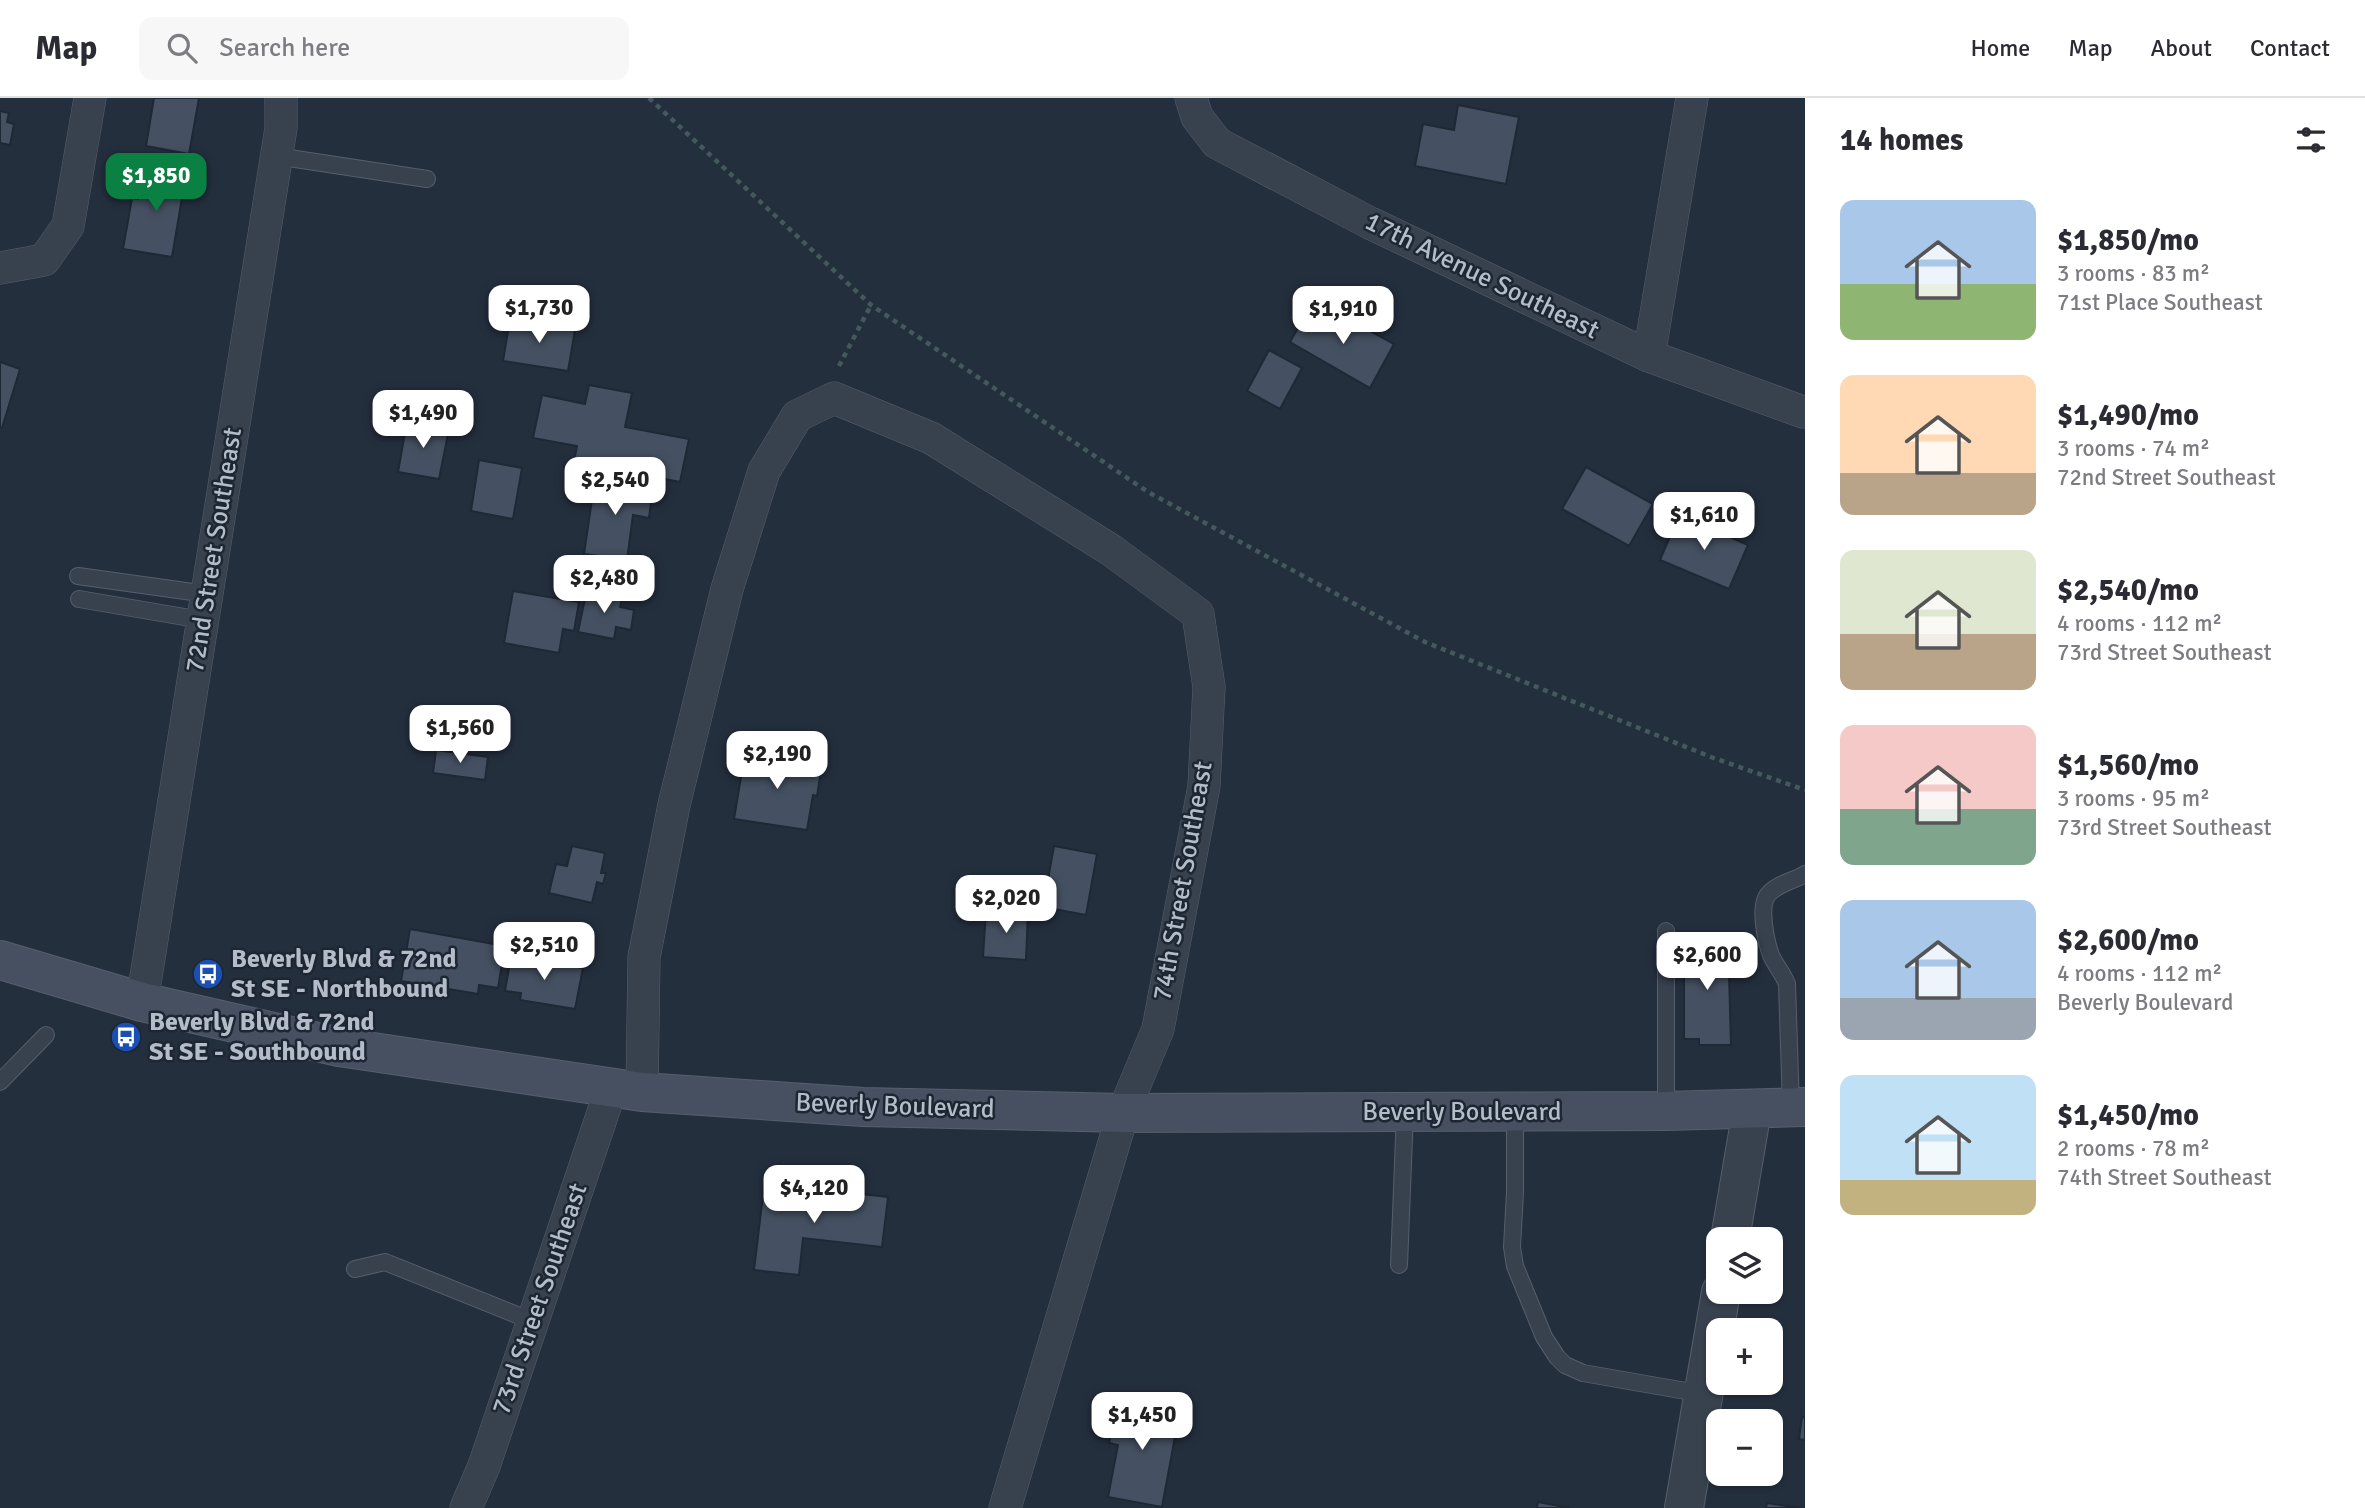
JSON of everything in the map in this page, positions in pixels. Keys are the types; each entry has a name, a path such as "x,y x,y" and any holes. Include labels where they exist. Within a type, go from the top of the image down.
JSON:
{"main road":[{"name":"Beverly Boulevard","path":"0,960 142,1002 339,1047 626,1090 863,1107 1123,1113 1798,1108"}],"street":[{"path":"0,268 44,260 68,226 90,98"},
{"name":"72nd Street Southeast","path":"142,1002 281,128 281,98"},
{"name":"17th Avenue Southeast","path":"1191,98 1197,117 1217,143 1370,223 1649,356 1803,412"},
{"path":"1649,356 1692,98"},
{"name":"73rd Street Southeast","path":"466,1508 484,1466 532,1321 626,1090 644,957 674,805 727,589 764,471 797,416 834,398"},
{"name":"74th Street Southeast","path":"834,398 931,438 1111,550 1198,614 1209,687 1203,786 1158,1029 1123,1113 1005,1508"},
{"path":"1732,1227 1752,1110"},
{"path":"1684,1508 1719,1304"}],"lane":[{"path":"276,156 428,179"},
{"path":"78,576 205,607"},
{"path":"79,599 205,607"},
{"path":"1798,1108 1787,984 1772,958 1765,936 1764,904 1767,895 1776,888 1805,874"},
{"path":"1666,931 1666,1111"},
{"path":"0,1082 46,1035"},
{"path":"1515,1111 1516,1192 1512,1247 1521,1283 1544,1338 1565,1365 1583,1373 1703,1394"},
{"path":"1399,1265 1405,1112"},
{"path":"355,1269 385,1262 532,1321"}],"path":[{"path":"649,98 871,305 1148,492 1425,642 1711,757 1805,790"},
{"path":"834,398 839,368 871,305"}],"building":[{"path":"154,98 199,98 189,154 146,146"},
{"path":"1458,105 1519,117 1506,184 1415,166 1423,124 1454,130"},
{"path":"0,111 9,113 7,122 14,124 10,145 0,143"},
{"path":"144,167 186,174 172,257 123,249 132,198 138,199"},
{"path":"1310,307 1340,325 1345,317 1394,344 1370,388 1290,342"},
{"path":"510,319 575,330 568,371 503,361"},
{"path":"1269,350 1302,368 1280,409 1247,391"},
{"path":"0,362 20,369 2,428 0,428"},
{"path":"589,385 632,393 625,427 689,439 680,482 574,461 577,446 533,438 542,395 585,404"},
{"path":"407,421 449,429 439,479 398,472"},
{"path":"479,460 522,468 513,519 471,511"},
{"path":"1586,467 1653,504 1629,546 1562,509"},
{"path":"595,479 653,487 649,518 633,515 627,560 584,554"},
{"path":"1679,515 1748,545 1729,589 1660,560"},
{"path":"587,589 623,596 620,607 634,610 631,630 616,627 614,639 578,632"},
{"path":"513,591 579,602 574,631 563,629 559,653 504,643"},
{"path":"436,750 488,757 485,780 433,773"},
{"path":"745,753 822,765 807,830 734,819"},
{"path":"572,846 605,853 601,873 606,873 603,884 597,882 592,903 549,893 556,864 567,866"},
{"path":"1054,846 1097,854 1086,915 1043,907"},
{"path":"986,910 1028,912 1026,960 983,957"},
{"path":"410,929 505,946 498,988 479,985 478,994 401,981"},
{"path":"1708,937 1728,937 1731,1045 1699,1045 1699,1039 1684,1039 1684,941 1704,941"},
{"path":"511,956 583,968 575,1009 520,1000 521,993 505,991"},
{"path":"764,1187 842,1197 843,1192 888,1197 882,1247 803,1238 799,1275 754,1270"},
{"path":"1118,1399 1180,1410 1162,1507 1108,1497 1118,1445 1109,1443"},
{"path":"1802,1417 1805,1418 1805,1440 1799,1439"},
{"path":"1538,1502 1570,1508 1537,1508"},
{"path":"1767,1503 1800,1508 1766,1508"}],"place":[{"name":"Beverly Blvd & 72nd St SE - Northbound","path":"208,974"},
{"name":"Beverly Blvd & 72nd St SE - Southbound","path":"126,1037"}]}
